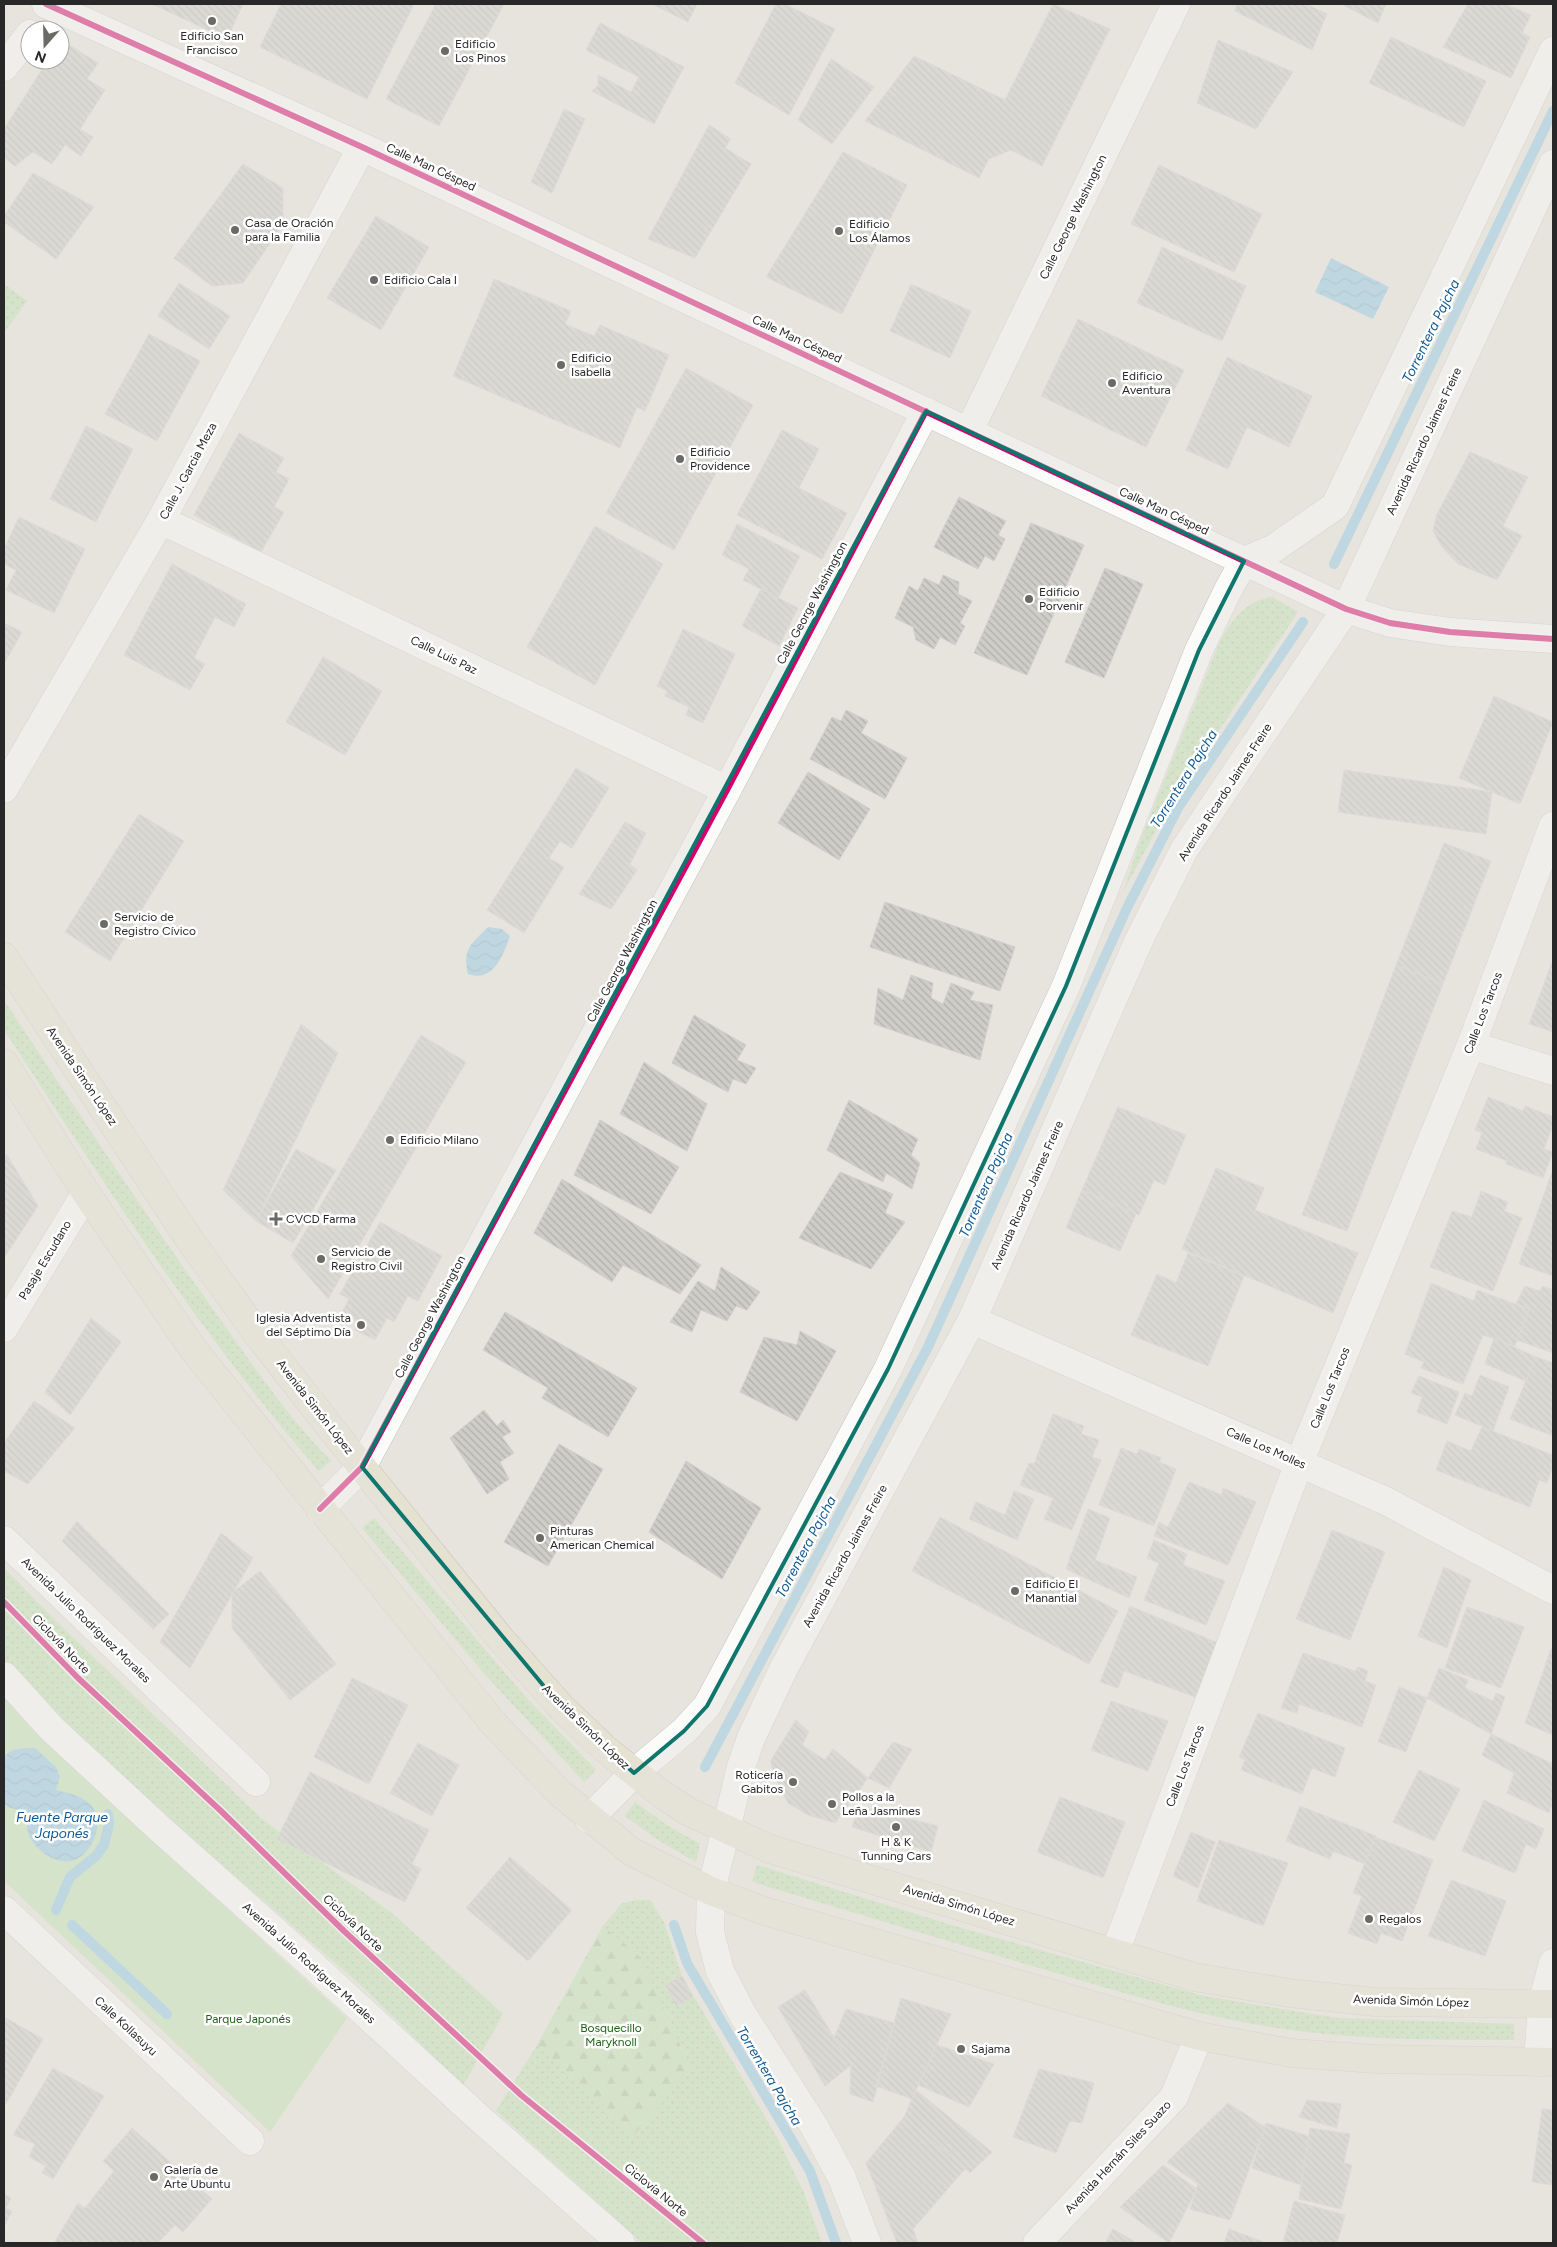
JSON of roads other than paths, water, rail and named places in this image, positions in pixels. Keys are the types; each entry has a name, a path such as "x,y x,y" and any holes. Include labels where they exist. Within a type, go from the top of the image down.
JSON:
{"main road":[{"name":"Avenida Simón López","path":"4,957 189,1239 258,1335 362,1467 499,1637 562,1708 634,1773 688,1812 726,1831 770,1849 1194,1977 1289,1993 1374,2002 1548,2004"},
{"path":"4,1063 86,1193 194,1349 320,1509 493,1723 560,1793 632,1852 710,1891 764,1911 1199,2036 1291,2053 1376,2059 1546,2062"}],"street":[{"name":"Calle George Washington","path":"969,430 1176,4"},
{"name":"Calle Man Césped","path":"51,5 362,147 969,430 1346,609 1390,623 1450,632 1553,639"},
{"path":"40,20 51,5"},
{"path":"4,67 20,47"},
{"path":"590,1819 634,1773 684,1731 707,1706 888,1369 1066,986 1199,650 1244,561 1273,549 1334,506 1553,51"},
{"name":"Calle J. Garcia Meza","path":"4,789 162,520 362,147"},
{"name":"Avenida Ricardo Jaimes Freire","path":"867,2243 842,2178 814,2126 743,2015 720,1971 710,1932 710,1891 741,1767 751,1738 780,1677 972,1320 1139,940 1184,850 1346,609 1553,164"},
{"name":"Calle George Washington","path":"320,1509 362,1467 727,790 926,411"},
{"name":"Calle Luis Paz","path":"162,520 727,790"},
{"name":"Calle Los Tarcos","path":"1115,1952 1299,1463 1471,1045 1553,826"},
{"path":"1471,1045 1553,1071"},
{"name":"Pasaje Escudano","path":"4,1328 86,1193"},
{"name":"Calle Los Molles","path":"972,1320 1386,1501 1553,1590"},
{"name":"Avenida Julio Rodríguez Morales","path":"4,1540 256,1782"},
{"name":"Avenida Julio Rodríguez Morales","path":"4,1676 51,1728 158,1828 308,1960 477,2116 621,2243"},
{"name":"Calle Kollasuyu","path":"4,1910 250,2141"},
{"path":"1546,2062 1548,2004 1553,1963"},
{"name":"Avenida Hernán Siles Suazo","path":"1038,2243 1174,2098 1199,2036"}],"water":[{"path":"1331,258 1389,287 1373,319 1315,292"},
{"path":"488,927 502,929 510,936 504,952 496,966 484,975 468,974 466,959 469,948"},
{"name":"Fuente Parque Japonés","path":"35,1748 56,1767 60,1777 56,1790 82,1798 94,1809 97,1817 96,1833 89,1848 77,1859 62,1861 48,1856 41,1851 35,1845 28,1832 28,1813 8,1807 4,1803 4,1757 10,1751"}],"waterway":[{"name":"Torrentera Pajcha","path":"1334,564 1553,111"},
{"name":"Torrentera Pajcha","path":"705,1767 928,1347 1127,908 1178,808 1303,622"},
{"path":"56,1910 70,1877 96,1856 104,1845 109,1824 108,1814"},
{"path":"72,1925 167,2014"},
{"name":"Torrentera Pajcha","path":"674,1925 687,1963 810,2171 836,2243"}],"place":[{"name":"Edificio San Francisco","path":"212,21"},
{"name":"Edificio Los Pinos","path":"445,51"},
{"name":"Casa de Oración para la Familia","path":"235,230"},
{"name":"Edificio Los Álamos","path":"839,231"},
{"name":"Edificio Cala I","path":"374,280"},
{"name":"Edificio Isabella","path":"561,365"},
{"name":"Edificio Aventura","path":"1112,383"},
{"name":"Edificio Providence","path":"680,459"},
{"name":"Edificio Porvenir","path":"1029,599"},
{"name":"Servicio de Registro Cívico","path":"104,924"},
{"name":"Edificio Milano","path":"390,1140"},
{"name":"CVCD Farma","path":"276,1219"},
{"name":"Servicio de Registro Civil","path":"321,1259"},
{"name":"Iglesia Adventista del Séptimo Día","path":"361,1325"},
{"name":"Pinturas American Chemical","path":"540,1538"},
{"name":"Edificio El Manantial","path":"1015,1591"},
{"name":"Roticería Gabitos","path":"793,1782"},
{"name":"Pollos a la Leña Jasmines","path":"832,1804"},
{"name":"H & K Tunning Cars","path":"896,1827"},
{"name":"Regalos","path":"1369,1919"},
{"name":"Sajama","path":"961,2049"},
{"name":"Galería de Arte Ubuntu","path":"154,2177"}],"park label":[{"name":"Parque Japonés","path":"248,2019"},
{"name":"Bosquecillo Maryknoll","path":"611,2035"}]}
